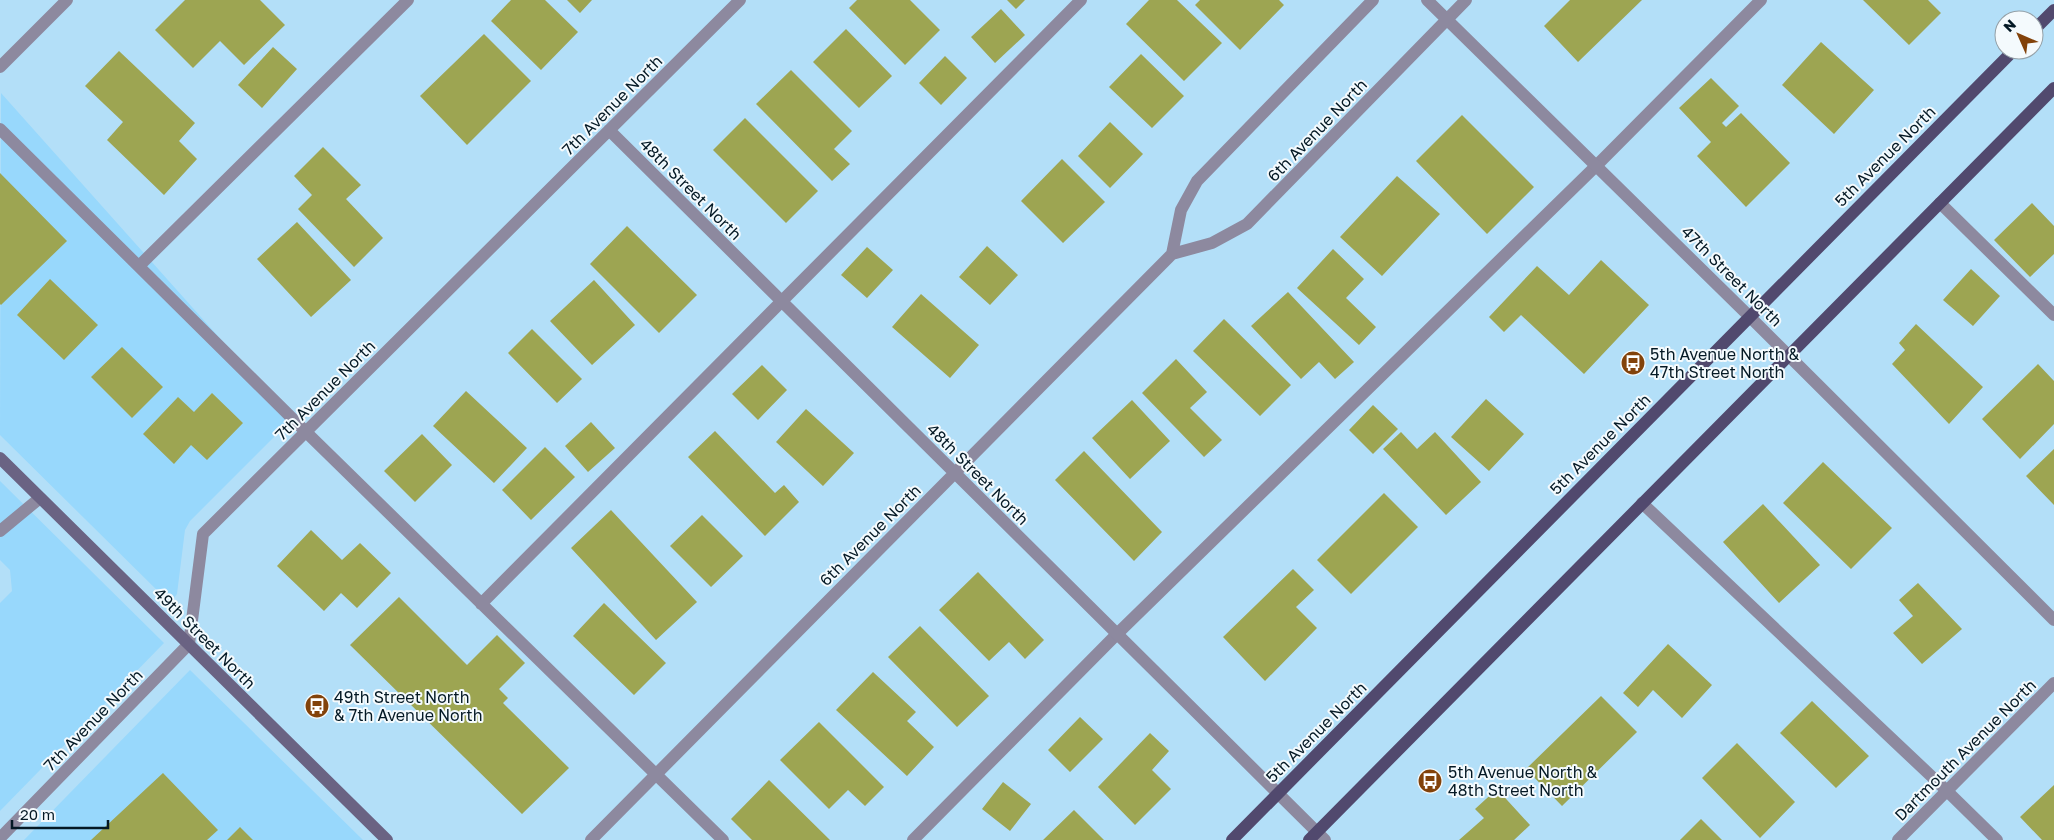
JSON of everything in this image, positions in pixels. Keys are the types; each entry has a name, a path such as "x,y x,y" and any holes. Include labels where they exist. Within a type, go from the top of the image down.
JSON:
{"main road":[{"path":"2044,20 2054,10"},
{"name":"5th Avenue North","path":"1232,840 2004,60"},
{"path":"1317,837 1642,503 2054,88"},
{"name":"49th Street North","path":"0,458 387,840"}],"street":[{"path":"0,67 67,0"},
{"path":"139,266 408,0"},
{"name":"7th Avenue North","path":"2,831 189,644 203,534 740,0"},
{"path":"481,604 1081,0"},
{"path":"1172,254 1181,210 1196,181 1373,0"},
{"name":"47th Street North","path":"1426,0 1749,316 2054,620"},
{"name":"6th Avenue North","path":"591,840 1172,254 1212,243 1247,224 1466,0"},
{"path":"913,840 1117,634 1596,166 1761,0"},
{"path":"0,129 723,840"},
{"name":"48th Street North","path":"609,130 1117,634 1277,794 1317,837"},
{"path":"1940,203 2054,315"},
{"path":"0,531 40,498"},
{"path":"1642,503 1947,791 1996,840"},
{"name":"Dartmouth Avenue North","path":"1898,840 2054,683"}],"shaded area":[{"path":"1,93 292,419 190,521 185,530 177,594 170,603 0,435"},
{"path":"0,481 164,643 0,811 0,603 12,591 10,570 0,560"},
{"path":"190,670 363,840 24,840"}],"building":[{"path":"185,0 260,0 285,25 244,65 220,41 193,68 155,30"},
{"path":"511,0 545,0 578,32 541,70 491,21"},
{"path":"567,0 592,0 580,13"},
{"path":"857,0 910,0 940,30 905,65 849,8"},
{"path":"1007,0 1025,0 1016,9"},
{"path":"1149,0 1177,0 1222,43 1184,81 1126,24"},
{"path":"1200,0 1279,0 1284,5 1240,50 1195,5"},
{"path":"1570,0 1642,0 1578,62 1544,26"},
{"path":"1863,0 1928,0 1941,13 1909,45"},
{"path":"1001,9 1025,35 995,63 971,37"},
{"path":"846,29 892,76 859,108 813,62"},
{"path":"484,34 531,81 467,145 420,96"},
{"path":"1821,42 1874,90 1834,134 1782,85"},
{"path":"273,47 297,69 262,108 238,85"},
{"path":"119,51 195,123 179,141 197,159 164,195 107,140 123,122 85,86"},
{"path":"1141,54 1184,96 1152,128 1109,87"},
{"path":"945,56 967,78 941,105 919,83"},
{"path":"791,70 852,131 834,149 850,164 832,181 756,104"},
{"path":"1711,78 1739,106 1722,123 1726,127 1741,113 1790,163 1746,207 1697,156 1711,142 1679,108"},
{"path":"1462,115 1534,187 1487,234 1416,161"},
{"path":"745,118 818,191 786,223 713,150"},
{"path":"1110,122 1143,154 1110,188 1078,156"},
{"path":"323,147 361,185 346,199 383,238 354,267 298,209 312,195 294,176"},
{"path":"1062,159 1105,202 1063,243 1021,201"},
{"path":"0,173 67,241 1,305 0,304"},
{"path":"1397,176 1440,214 1382,276 1340,237"},
{"path":"2032,203 2054,226 2054,254 2030,277 1994,240"},
{"path":"297,222 351,280 311,317 257,259"},
{"path":"627,226 697,295 659,333 590,264"},
{"path":"987,246 1018,275 990,305 959,277"},
{"path":"867,247 893,270 867,298 841,275"},
{"path":"1333,249 1364,279 1346,298 1376,327 1359,345 1297,288"},
{"path":"1601,260 1649,305 1584,374 1521,315 1504,332 1489,317 1537,266 1569,295"},
{"path":"1971,269 2000,296 1973,326 1943,300"},
{"path":"50,279 98,325 64,360 17,315"},
{"path":"594,280 635,325 592,365 550,321"},
{"path":"1288,292 1354,362 1335,379 1319,362 1301,379 1251,326"},
{"path":"921,294 979,345 950,378 892,327"},
{"path":"1224,319 1291,385 1260,416 1193,351"},
{"path":"1916,324 1983,387 1949,424 1892,364 1905,350 1899,343"},
{"path":"532,329 582,379 557,403 508,353"},
{"path":"122,347 163,387 132,418 91,377"},
{"path":"1176,359 1207,392 1190,408 1222,440 1204,457 1142,393"},
{"path":"2038,364 2054,381 2054,424 2020,459 1982,419"},
{"path":"762,365 787,390 758,420 732,394"},
{"path":"466,391 527,448 494,483 433,426"},
{"path":"212,393 243,423 207,460 191,445 174,464 143,434 178,397 194,412"},
{"path":"1486,399 1524,434 1489,471 1451,437"},
{"path":"1132,400 1170,441 1130,479 1092,438"},
{"path":"1373,405 1398,429 1373,454 1349,430"},
{"path":"806,409 854,453 823,486 776,442"},
{"path":"591,422 615,448 588,472 565,446"},
{"path":"715,431 775,493 784,485 799,502 765,536 688,457"},
{"path":"1401,432 1417,449 1435,432 1481,482 1446,515 1383,449"},
{"path":"422,434 452,465 415,502 384,471"},
{"path":"545,447 575,477 531,520 502,490"},
{"path":"2054,449 2054,505 2026,476"},
{"path":"1084,451 1162,532 1134,561 1055,480"},
{"path":"1823,462 1892,528 1851,569 1783,503"},
{"path":"1384,493 1418,527 1351,594 1317,560"},
{"path":"1763,504 1820,565 1779,603 1723,542"},
{"path":"611,510 697,602 656,640 571,548"},
{"path":"702,515 743,556 711,587 670,546"},
{"path":"311,530 342,560 360,543 391,573 357,608 341,593 324,611 277,566"},
{"path":"1293,569 1314,590 1296,607 1317,628 1265,681 1223,637"},
{"path":"978,572 1044,640 1025,659 1009,642 989,661 939,610"},
{"path":"1918,583 1962,629 1922,664 1893,633 1913,616 1899,600"},
{"path":"399,597 467,665 497,635 525,663 499,689 508,698 503,703 569,768 522,814 350,645"},
{"path":"604,603 666,663 634,695 573,636"},
{"path":"920,626 989,696 957,727 888,657"},
{"path":"1668,644 1712,685 1682,718 1653,690 1638,707 1623,693"},
{"path":"873,672 916,712 907,721 934,747 907,776 836,710"},
{"path":"1601,696 1637,732 1562,806 1526,769"},
{"path":"1812,701 1869,756 1836,788 1780,733"},
{"path":"1080,717 1103,739 1070,772 1048,750"},
{"path":"819,722 884,787 865,806 848,790 829,809 780,760"},
{"path":"1150,733 1169,751 1152,770 1171,789 1135,825 1098,787"},
{"path":"1737,743 1795,802 1760,838 1702,778"},
{"path":"163,773 218,830 207,840 91,840"},
{"path":"769,780 830,840 752,840 731,819"},
{"path":"1003,782 1031,804 1010,831 982,809"},
{"path":"2054,785 2054,840 2042,840 2020,817"},
{"path":"1497,789 1530,825 1514,840 1459,840 1484,818 1475,809"},
{"path":"1074,810 1104,840 1043,840"},
{"path":"1701,819 1722,840 1680,840"},
{"path":"240,827 253,840 227,840"}],"place":[{"name":"5th Avenue North & 47th Street North","path":"1633,363"},
{"name":"49th Street North & 7th Avenue North","path":"317,706"},
{"name":"5th Avenue North & 48th Street North","path":"1430,781"}]}
